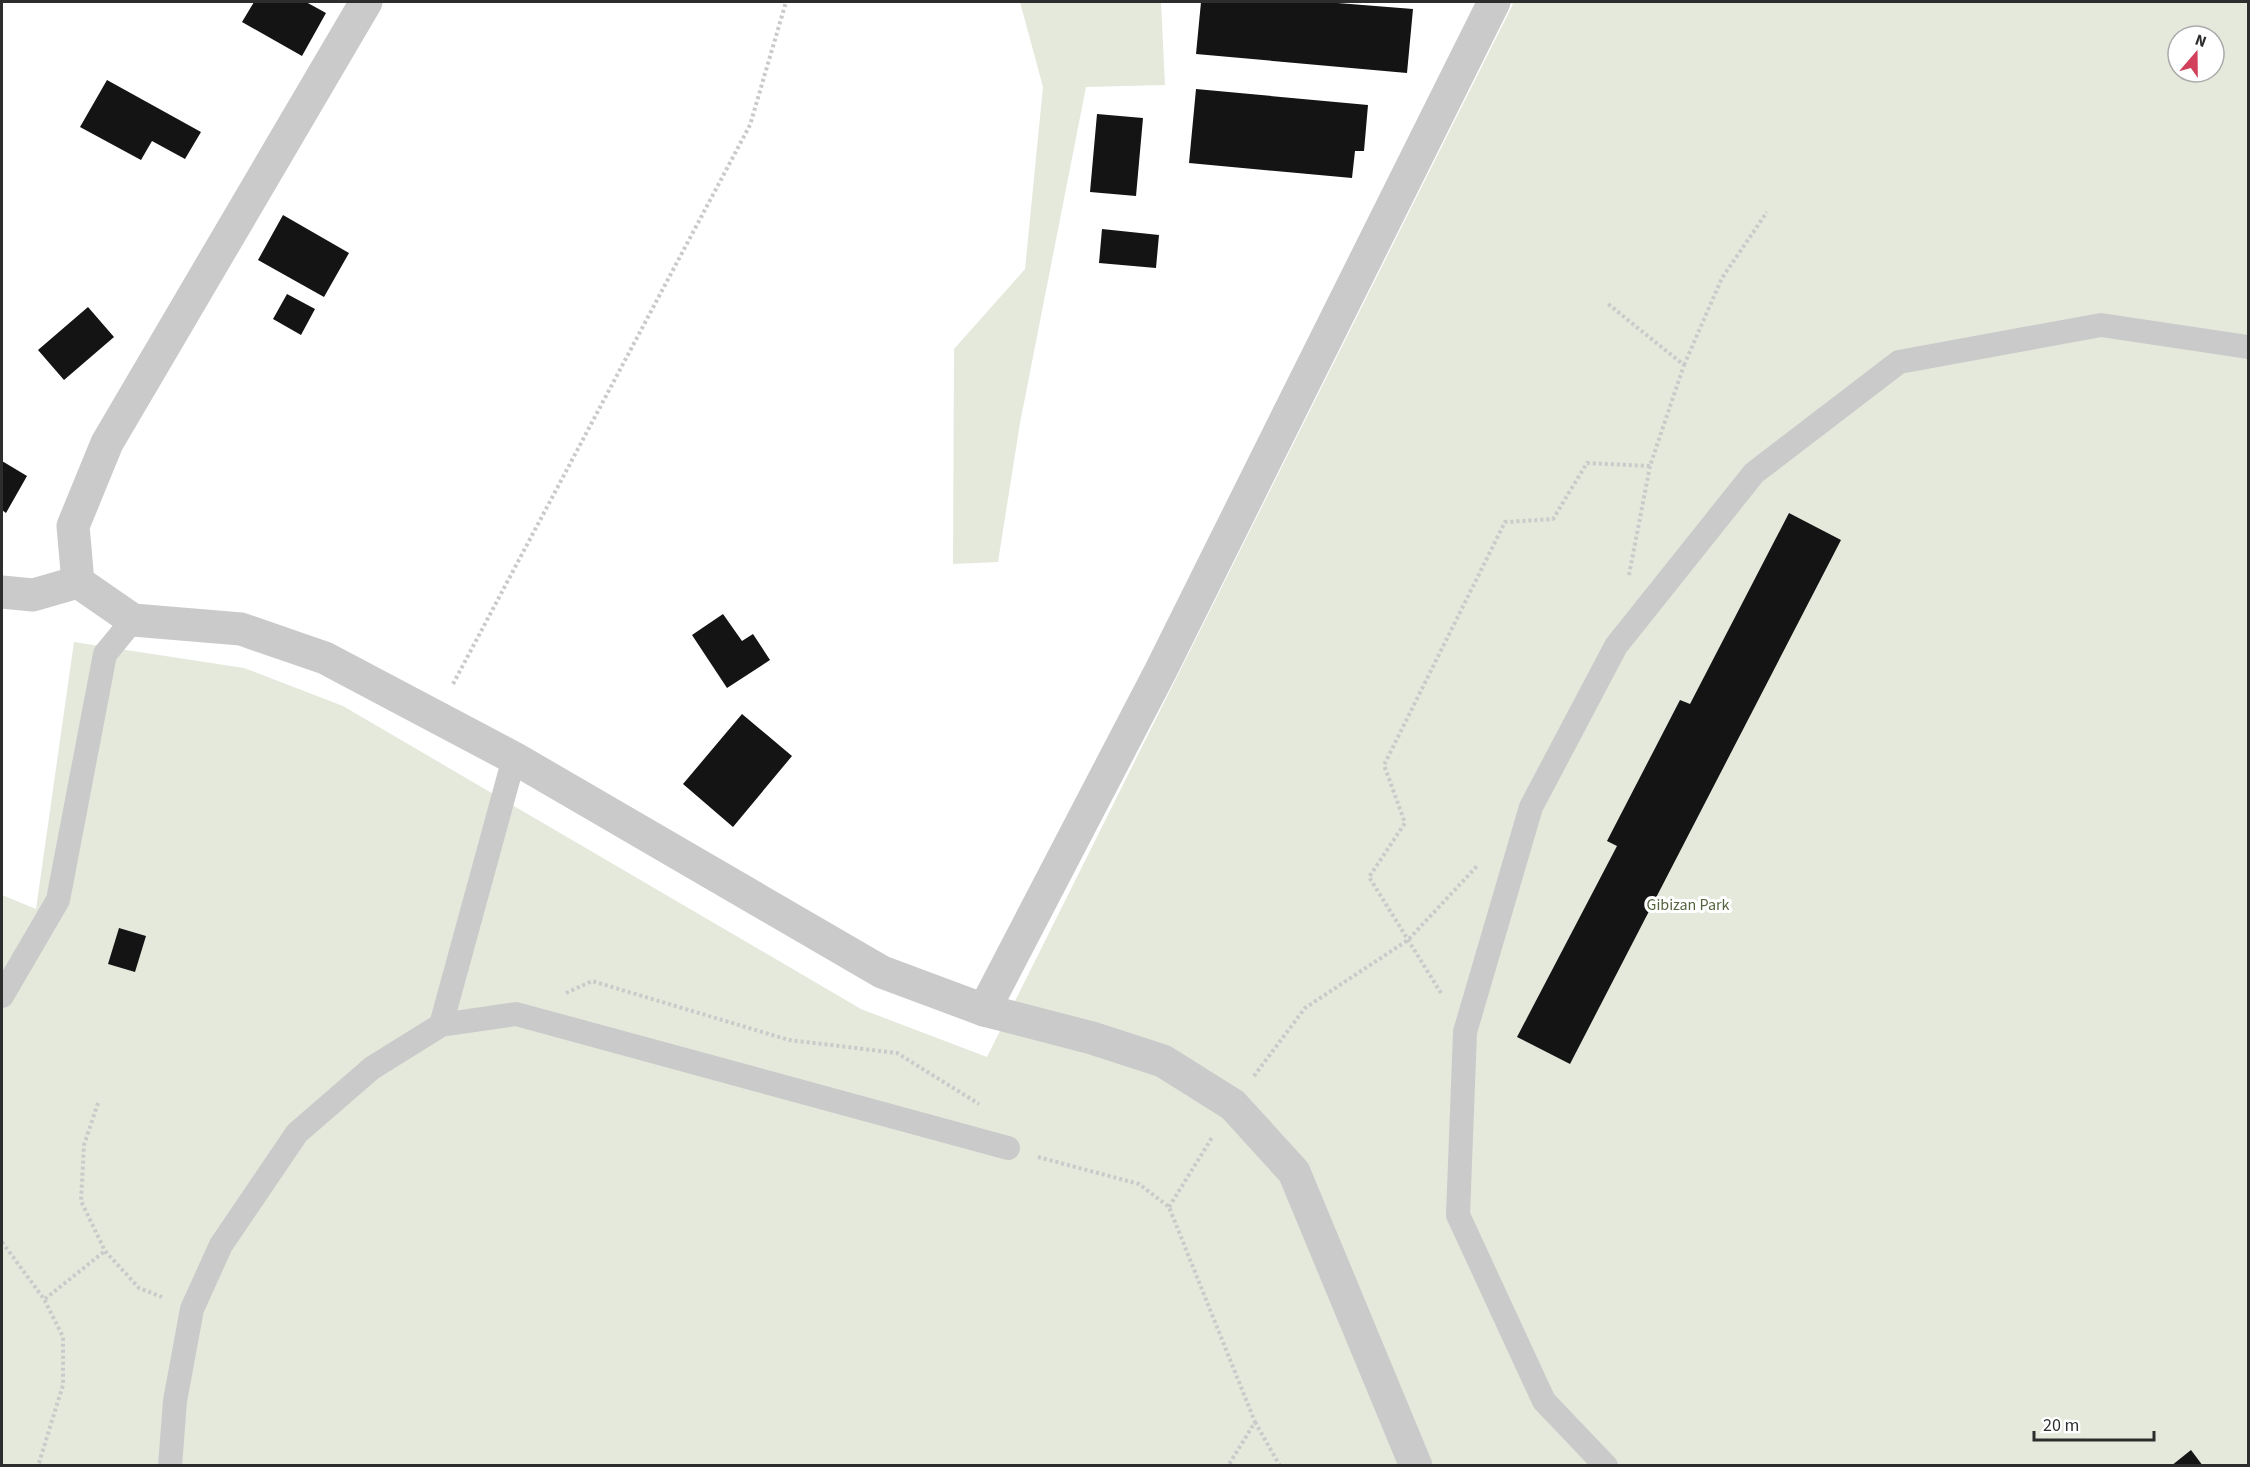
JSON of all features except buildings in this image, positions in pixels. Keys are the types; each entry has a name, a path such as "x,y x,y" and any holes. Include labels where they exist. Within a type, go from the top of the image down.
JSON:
{"street":[{"path":"78,582 73,526 107,443 366,2"},
{"path":"984,1010 1166,661 1494,2"},
{"path":"2,592 33,595 78,582"},
{"path":"78,582 133,620 241,629 325,658 514,758 882,972 984,1010 1092,1038 1163,1061 1233,1105 1294,1172 1416,1466"}],"lane":[{"path":"1606,1466 1544,1401 1458,1215 1465,1032 1531,807 1616,646 1754,473 1899,362 2101,325 2248,347"},
{"path":"2,996 58,900 105,654 133,620"},
{"path":"441,1025 514,758"},
{"path":"170,1466 175,1401 192,1309 221,1245 297,1132 372,1068 441,1025 516,1014 1008,1148"}],"path":[{"path":"435,716 750,125 786,2"},
{"path":"1628,579 1650,466 1684,365 1722,278 1767,212"},
{"path":"1608,304 1684,365"},
{"path":"1465,1032 1369,877 1405,823 1384,765 1505,522 1552,519 1587,463 1650,466"},
{"path":"1169,1207 1233,1105 1305,1008 1408,940 1485,857"},
{"path":"98,1103 84,1146 81,1202 105,1251 139,1288 192,1309"},
{"path":"2,1242 44,1299 63,1337 63,1385 38,1466"},
{"path":"44,1299 105,1251"},
{"path":"1255,1422 1280,1466"}],"green space":[{"path":"1020,2 1161,2 1165,85 1086,87 1020,423 998,562 953,564 954,349 1025,269 1043,87"},
{"name":"Gibizan Park","path":"1489,2 2248,2 2248,1465 2,1465 2,895 36,909 74,642 244,668 343,706 861,1009 987,1057 1513,4"}]}
